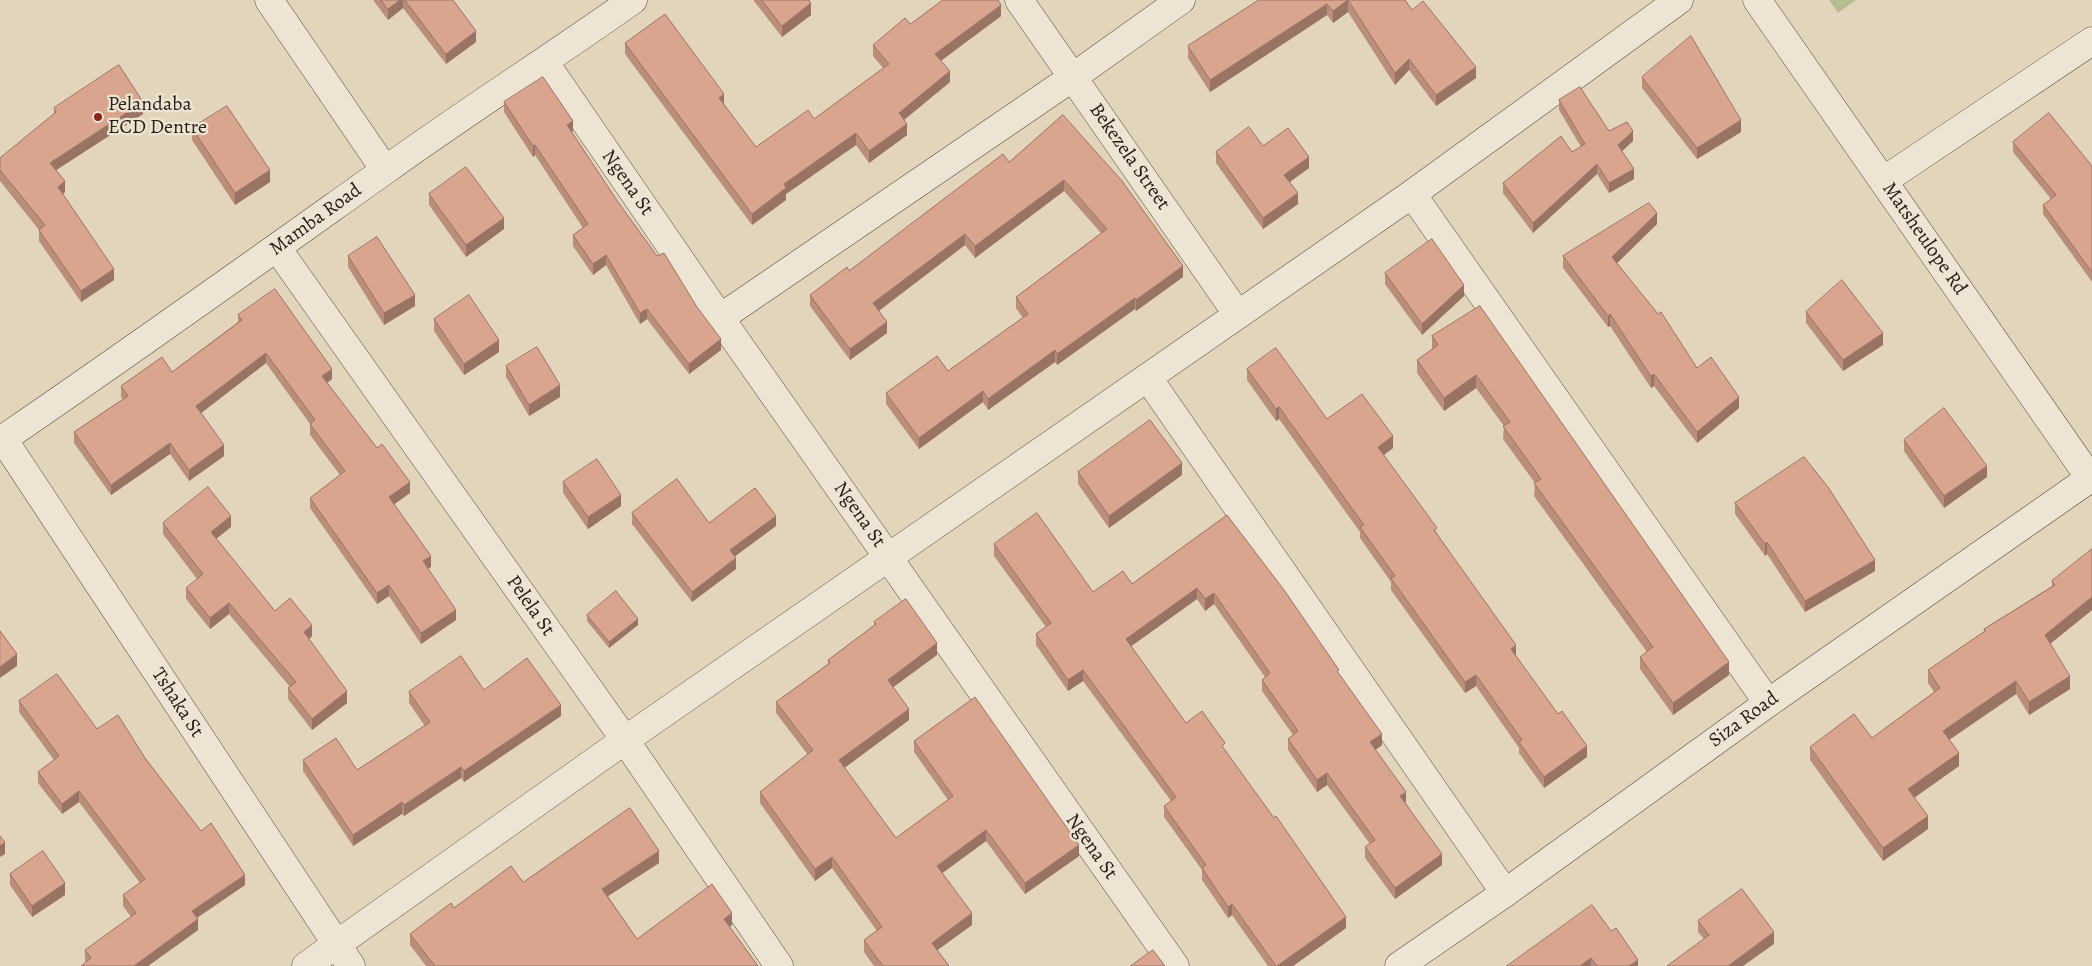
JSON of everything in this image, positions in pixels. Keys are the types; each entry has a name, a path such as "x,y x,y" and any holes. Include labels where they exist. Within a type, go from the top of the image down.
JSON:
{"street":[{"path":"269,0 385,170"},
{"name":"Mamba Road","path":"2,440 277,248 385,170 544,63 633,0"},
{"name":"Bekezela Street","path":"1020,0 1238,315"},
{"path":"720,318 1073,77 1181,0"},
{"path":"306,966 343,956 625,740 890,558 1412,194 1679,0"},
{"name":"Matsheulope Rd","path":"1757,0 2091,477"},
{"path":"1883,181 2092,42"},
{"name":"Ngena St","path":"544,63 720,318 1175,966"},
{"path":"1412,194 1768,703"},
{"name":"Pelela St","path":"277,248 625,740 779,966"},
{"path":"1148,378 1506,892"},
{"name":"Tshaka St","path":"2,440 343,956"},
{"name":"Siza Road","path":"1399,966 1506,892 1768,703 2091,477"}],"green space":[{"path":"1829,0 1856,0 1838,13"}],"building":[{"path":"381,0 400,0 388,9"},
{"path":"405,0 453,0 476,31 446,54"},
{"path":"762,0 808,0 811,3 782,26"},
{"path":"943,0 998,0 1001,5 935,54 950,71 899,113 907,124 869,151 856,133 784,184 786,188 752,214 625,43 665,14 724,94 719,98 756,147 808,110 814,119 889,64 873,45 905,18 910,24"},
{"path":"1259,0 1348,0 1333,11 1327,4 1210,80 1188,46"},
{"path":"1348,0 1405,0 1412,10 1423,1 1476,67 1436,95 1409,59 1395,73"},
{"path":"1691,36 1741,120 1697,148 1642,77"},
{"path":"119,65 143,102 50,163 65,181 58,187 114,269 81,291 39,230 45,225 0,170 0,158 56,112 54,108"},
{"path":"543,77 573,121 567,125 618,202 657,256 664,253 697,307 721,339 689,364 647,309 640,313 606,255 593,264 573,235 588,224 504,102"},
{"path":"1580,87 1609,131 1627,122 1633,131 1618,145 1634,169 1609,183 1597,164 1533,223 1503,183 1561,136 1572,152 1585,144 1559,100"},
{"path":"227,106 270,170 235,193 192,128"},
{"path":"2049,113 2092,166 2092,272 2043,205 2056,195 2013,142"},
{"path":"1063,115 1122,181 1183,266 1057,354 1055,350 988,399 983,391 919,438 886,393 937,356 948,371 1028,314 1016,297 1107,229 1064,180 975,246 965,234 873,303 887,322 850,349 810,295 847,267 849,271 1003,154 1009,162"},
{"path":"1249,127 1263,146 1288,128 1309,157 1284,175 1298,193 1263,218 1216,152"},
{"path":"466,167 504,218 466,245 429,194"},
{"path":"1649,203 1657,213 1612,257 1658,314 1661,312 1697,368 1711,357 1739,397 1697,432 1654,374 1651,376 1610,314 1608,316 1563,256"},
{"path":"377,237 415,295 384,313 348,256"},
{"path":"1432,239 1464,285 1422,324 1385,273"},
{"path":"1842,280 1883,333 1843,360 1806,312"},
{"path":"275,289 332,369 322,376 377,448 382,444 410,482 389,497 431,556 423,561 456,610 421,633 389,585 377,593 310,498 345,471 310,424 315,420 266,353 196,406 224,445 189,470 170,443 111,485 74,432 128,396 121,386 162,357 172,372 242,320 238,315"},
{"path":"469,295 499,340 464,364 434,319"},
{"path":"1480,306 1729,662 1673,703 1640,657 1653,647 1534,483 1541,479 1503,426 1510,422 1476,375 1444,398 1417,360 1438,345 1432,336"},
{"path":"537,347 560,385 529,405 506,366"},
{"path":"1276,348 1327,419 1362,394 1393,436 1378,447 1437,528 1434,530 1516,645 1511,649 1558,714 1562,711 1587,746 1544,777 1519,742 1522,740 1476,675 1465,682 1391,578 1395,576 1360,527 1364,525 1279,407 1276,409 1247,369"},
{"path":"1944,408 1987,466 1944,496 1904,440"},
{"path":"1150,420 1182,463 1109,516 1078,472"},
{"path":"1804,457 1828,487 1875,560 1805,601 1767,542 1765,544 1735,503"},
{"path":"597,459 621,495 588,517 563,482"},
{"path":"677,479 709,523 755,488 776,516 730,550 736,558 692,592 632,513"},
{"path":"208,487 231,516 211,532 275,611 290,598 312,625 304,632 347,691 312,719 288,688 296,682 229,603 210,618 186,588 203,574 163,523"},
{"path":"1037,513 1093,592 1123,571 1132,584 1227,515 1284,590 1339,670 1337,671 1382,734 1370,742 1406,792 1400,796 1442,854 1395,888 1365,847 1375,840 1327,773 1317,780 1288,739 1298,731 1262,680 1270,673 1214,593 1205,599 1197,588 1126,639 1186,723 1202,711 1225,743 1222,746 1274,818 1276,816 1346,917 1276,966 1232,904 1228,907 1202,868 1206,865 1164,806 1176,797 1083,670 1068,680 1036,634 1051,623 994,544"},
{"path":"2092,549 2092,597 2045,635 2070,676 2029,702 2016,681 1943,731 1959,753 1908,789 1928,816 1883,848 1810,747 1854,714 1872,738 1940,688 1928,670 1985,631 1984,629 2055,585 2052,581"},
{"path":"616,591 638,619 609,642 587,615"},
{"path":"906,599 937,643 888,680 909,709 839,760 896,838 953,796 914,741 975,697 1079,845 1025,883 986,830 937,866 972,913 932,943 949,966 883,966 864,940 882,927 832,857 815,869 760,792 813,750 776,702 830,663 828,660 876,624 874,622"},
{"path":"0,631 17,654 0,667"},
{"path":"461,656 484,690 527,658 561,705 464,771 461,767 404,805 402,802 353,835 303,760 336,738 357,770 430,722 409,692"},
{"path":"57,674 97,729 118,715 145,758 201,831 211,823 245,875 192,911 198,919 134,966 81,966 91,958 85,950 136,913 123,895 145,879 79,791 62,804 38,772 59,756 19,701"},
{"path":"630,808 659,851 602,889 637,939 712,884 732,913 724,919 758,966 435,966 410,934 451,903 454,908 511,866 523,882"},
{"path":"0,836 5,842 0,846"},
{"path":"43,851 65,883 32,906 10,874"},
{"path":"1742,889 1774,932 1728,966 1667,966 1709,935 1698,921"},
{"path":"1592,905 1611,931 1616,928 1638,960 1629,966 1597,966 1591,958 1580,966 1507,966"},
{"path":"1153,950 1165,966 1131,966"}],"place":[{"name":"Pelandaba ECD Dentre","path":"98,117"}]}
